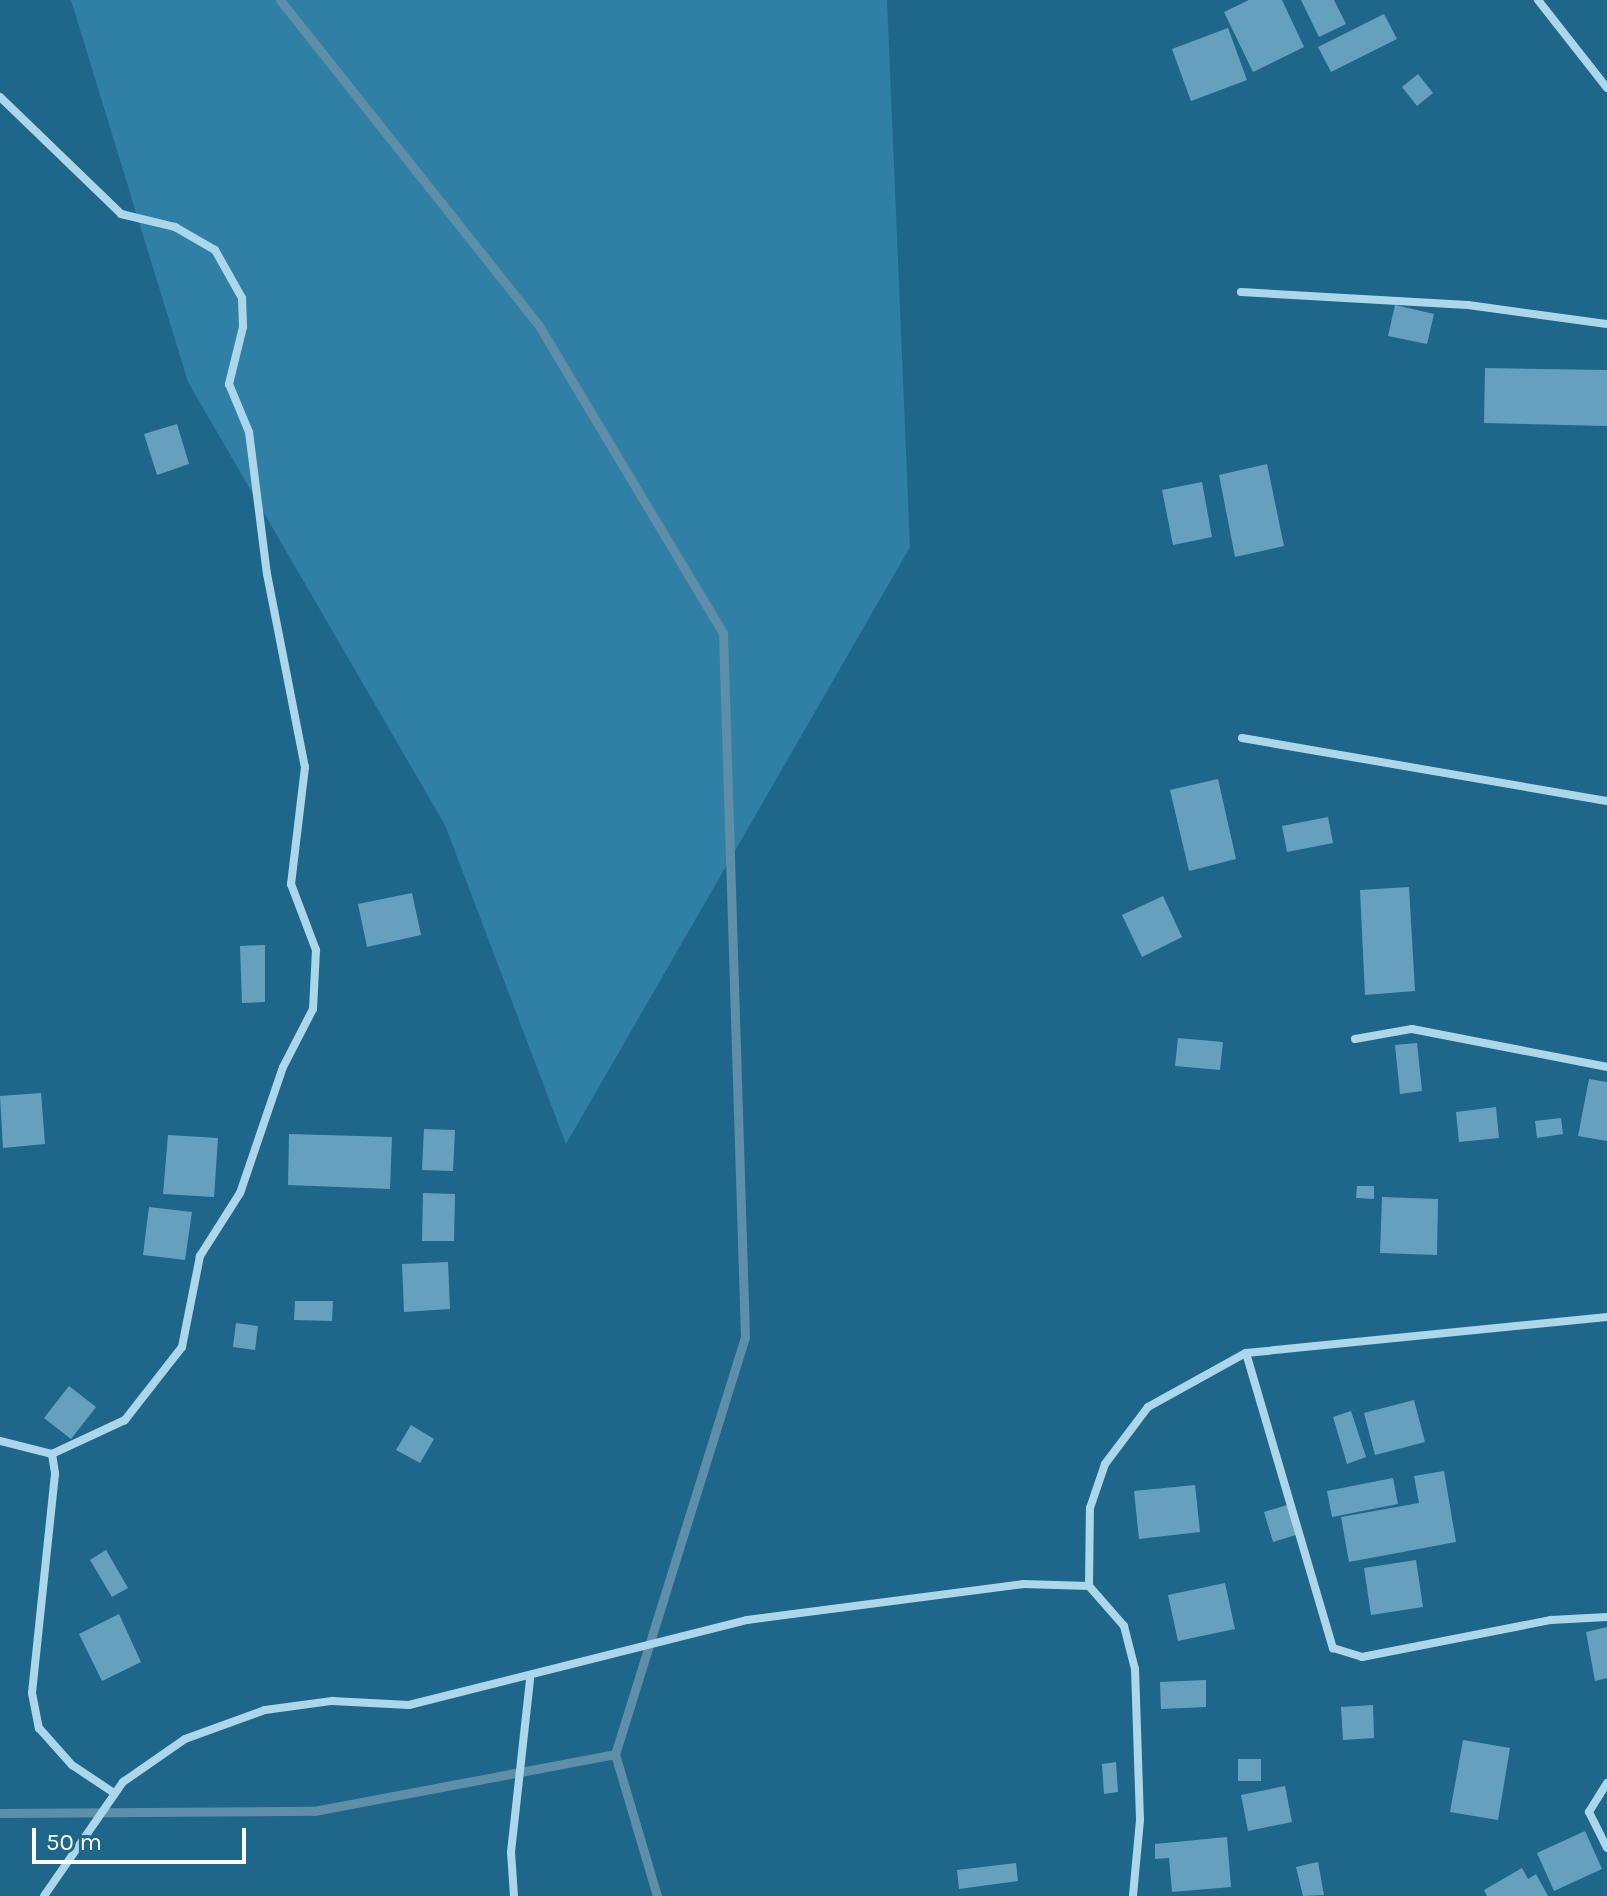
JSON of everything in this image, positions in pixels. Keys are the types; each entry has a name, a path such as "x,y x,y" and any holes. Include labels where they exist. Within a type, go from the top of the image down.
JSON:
{"street":[{"path":"1538,0 1607,88"},
{"path":"0,97 121,214 175,227 215,250 242,298 243,327 229,384 249,432 305,767 291,884 316,950 313,1009 283,1067 240,1193 200,1256 182,1347 125,1420 52,1454 0,1441"},
{"path":"1241,292 1468,305 1607,324"},
{"path":"1242,738 1607,801"},
{"path":"1355,1039 1412,1029 1607,1067"},
{"path":"1133,1896 1140,1820 1135,1669 1124,1626 1089,1586 1090,1508 1105,1464 1148,1407 1246,1353 1607,1317"},
{"path":"1246,1353 1333,1648 1362,1657 1551,1620 1607,1617"},
{"path":"52,1454 32,1693 39,1728 72,1765 114,1793"},
{"path":"44,1896 114,1793 185,1739 265,1710 332,1701 409,1705 458,1687 530,1679 747,1620 1023,1584 1089,1586"},
{"path":"514,1896 511,1852 530,1679"},
{"path":"1607,1783 1589,1812 1607,1848"}],"shaded area":[{"path":"71,0 887,0 910,547 566,1144 445,825 188,382"}],"building":[{"path":"1249,0 1282,0 1304,47 1253,72 1224,12"},
{"path":"1301,0 1334,0 1346,24 1319,37"},
{"path":"1384,14 1397,39 1331,72 1318,47"},
{"path":"1228,28 1247,80 1191,101 1172,49"},
{"path":"1418,74 1433,93 1417,106 1402,87"},
{"path":"1395,305 1434,314 1427,344 1388,336"},
{"path":"1485,368 1607,370 1607,426 1484,423"},
{"path":"177,424 189,464 157,475 144,434"},
{"path":"1267,464 1284,546 1235,557 1219,475"},
{"path":"1202,482 1212,537 1173,545 1162,490"},
{"path":"1218,779 1236,859 1189,871 1170,790"},
{"path":"1328,817 1333,843 1287,852 1282,826"},
{"path":"1409,887 1415,991 1365,995 1360,890"},
{"path":"412,893 421,935 367,947 358,904"},
{"path":"1163,896 1182,937 1142,957 1122,915"},
{"path":"265,945 265,1002 242,1003 240,946"},
{"path":"1178,1038 1223,1042 1220,1070 1175,1066"},
{"path":"1417,1043 1422,1091 1400,1094 1395,1045"},
{"path":"1589,1079 1607,1082 1607,1141 1578,1136"},
{"path":"41,1093 45,1144 3,1148 0,1096"},
{"path":"1496,1107 1499,1138 1459,1142 1456,1112"},
{"path":"1561,1118 1563,1134 1537,1138 1535,1121"},
{"path":"424,1129 455,1130 453,1171 422,1170"},
{"path":"289,1134 392,1137 390,1189 288,1185"},
{"path":"168,1135 218,1138 214,1197 163,1194"},
{"path":"1357,1186 1374,1186 1374,1199 1356,1198"},
{"path":"423,1193 455,1194 454,1241 422,1241"},
{"path":"1382,1197 1438,1199 1437,1255 1380,1253"},
{"path":"149,1207 192,1212 185,1260 143,1255"},
{"path":"448,1262 450,1309 404,1312 402,1264"},
{"path":"295,1301 333,1301 332,1321 294,1320"},
{"path":"236,1323 258,1326 255,1350 233,1347"},
{"path":"69,1386 96,1407 71,1439 44,1418"},
{"path":"1414,1400 1425,1442 1375,1455 1364,1413"},
{"path":"1351,1411 1366,1457 1347,1464 1333,1417"},
{"path":"411,1425 434,1439 420,1463 396,1450"},
{"path":"1444,1471 1456,1542 1349,1562 1341,1517 1419,1503 1414,1476"},
{"path":"1393,1478 1398,1504 1332,1517 1327,1491"},
{"path":"1195,1485 1200,1532 1139,1539 1134,1491"},
{"path":"1287,1505 1296,1535 1273,1542 1264,1512"},
{"path":"106,1550 128,1588 112,1597 90,1560"},
{"path":"1416,1560 1423,1607 1371,1615 1364,1568"},
{"path":"1225,1583 1235,1629 1178,1641 1168,1595"},
{"path":"119,1614 141,1662 102,1681 79,1634"},
{"path":"1607,1627 1607,1678 1595,1681 1586,1632"},
{"path":"1206,1680 1206,1707 1161,1709 1160,1682"},
{"path":"1373,1705 1374,1738 1343,1740 1341,1707"},
{"path":"1463,1740 1510,1748 1498,1820 1450,1812"},
{"path":"1238,1759 1261,1759 1261,1781 1238,1781"},
{"path":"1116,1762 1118,1792 1104,1794 1102,1764"},
{"path":"1285,1786 1292,1822 1248,1831 1241,1795"},
{"path":"1585,1831 1602,1869 1554,1891 1537,1853"},
{"path":"1227,1837 1231,1887 1172,1892 1169,1858 1155,1859 1155,1844"},
{"path":"1318,1862 1324,1895 1303,1896 1296,1867"},
{"path":"1016,1863 1018,1881 959,1889 957,1870"},
{"path":"1522,1868 1528,1879 1536,1874 1548,1896 1487,1896 1484,1890"}],"waterway":[{"path":"280,0 538,324 723,633 745,1337 615,1754 657,1896"},
{"path":"0,1813 314,1811 615,1754"}]}
